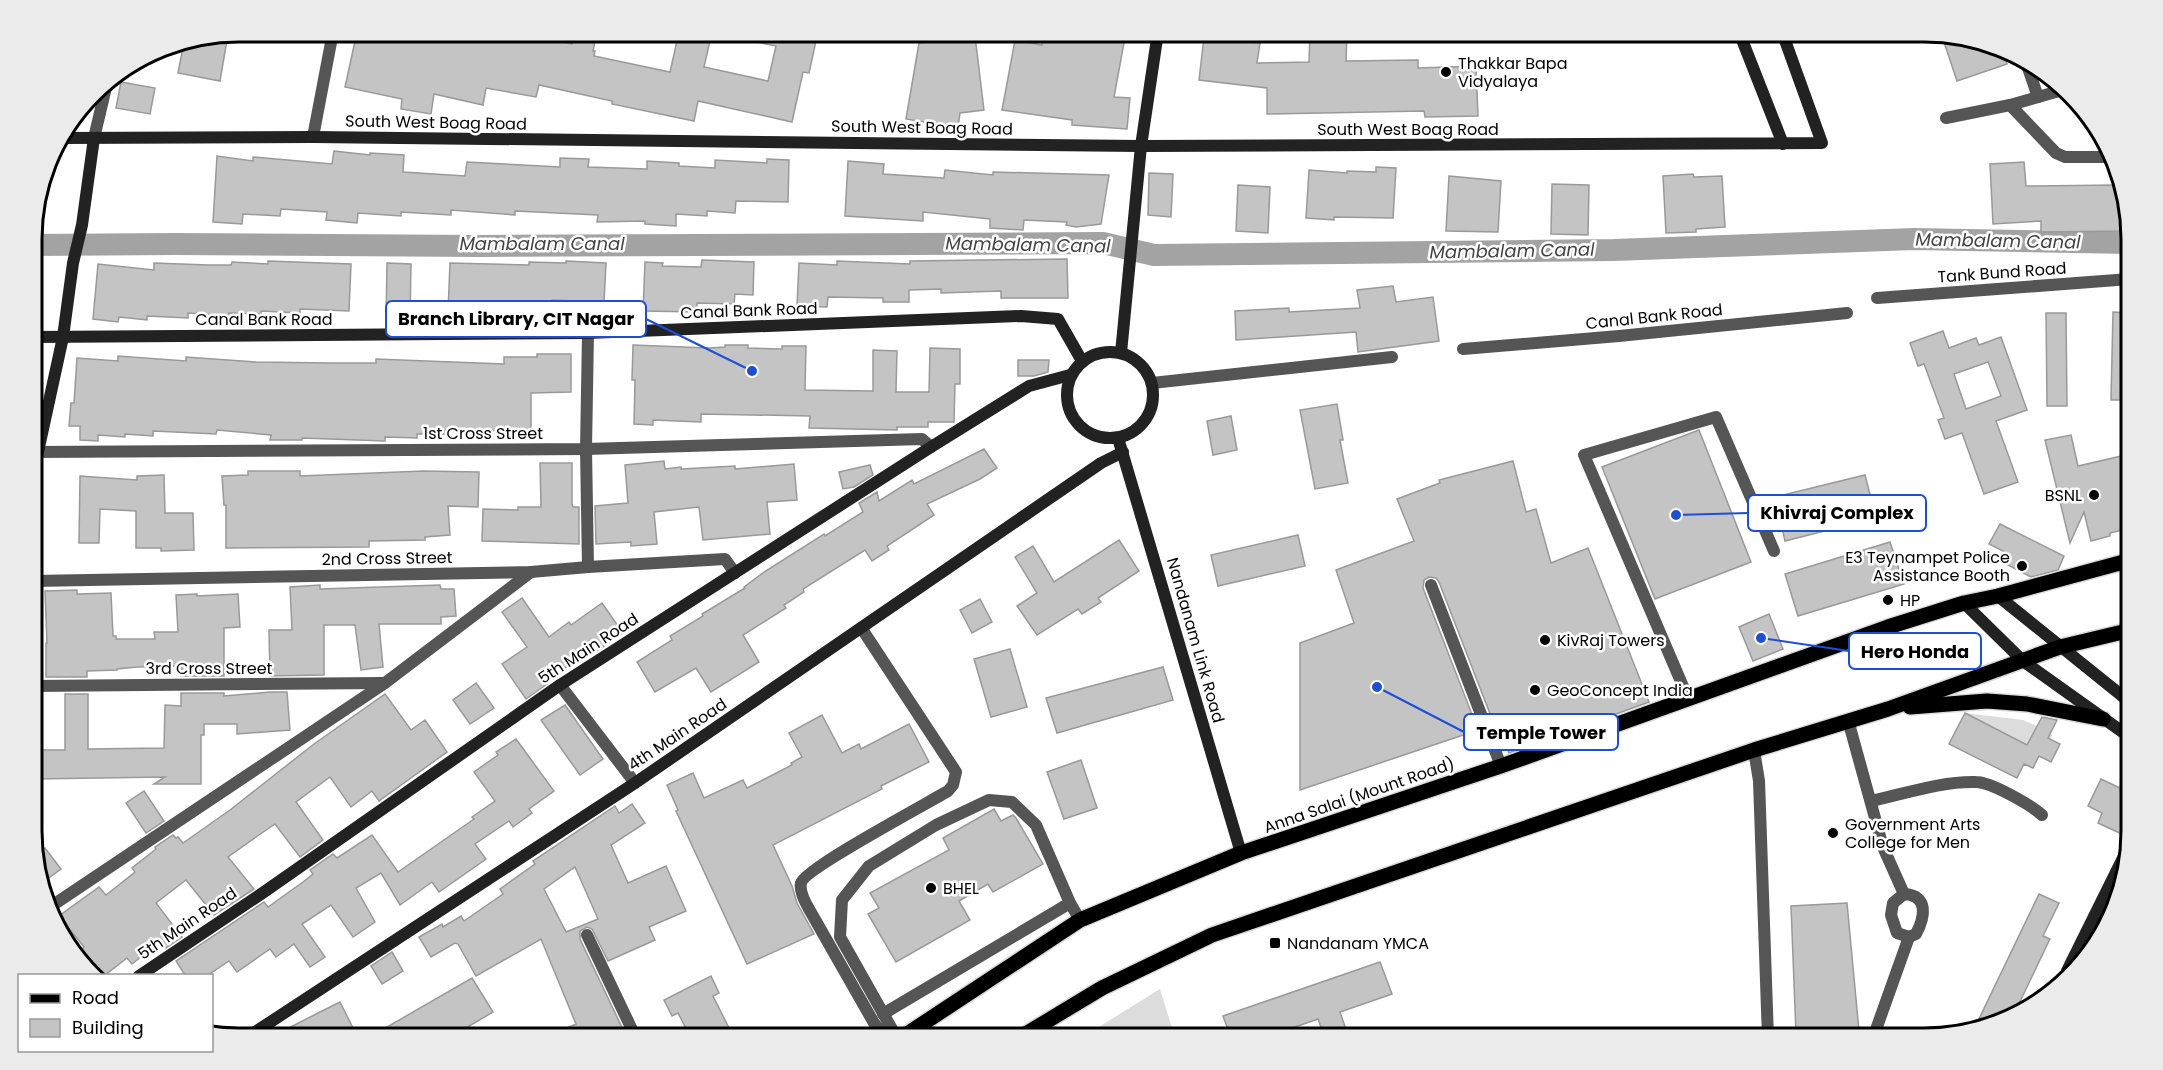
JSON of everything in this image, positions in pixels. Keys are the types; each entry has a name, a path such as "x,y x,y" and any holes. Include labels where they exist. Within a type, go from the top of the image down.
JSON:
{"main road":[{"name":"Anna Salai (Mount Road)","path":"914,1028 1080,920 1241,853 1501,766 1888,627 1964,603 2121,563"},
{"path":"1036,1028 1102,988 1212,935 1754,750 1888,709 2060,647 2121,632"},
{"path":"1888,709 1988,701 2027,704 2103,719"}],"street":[{"path":"314,137 331,42"},
{"path":"1121,353 1141,146 1157,42"},
{"path":"1743,42 1783,144"},
{"name":"South West Boag Road","path":"70,138 314,137 1141,146 1822,142 1786,42"},
{"path":"2030,73 2038,97"},
{"path":"1946,118 2010,105 2055,92"},
{"path":"42,423 63,337 94,138 104,96"},
{"path":"2010,105 2056,153 2065,157 2103,157"},
{"name":"Tank Bund Road","path":"1878,298 2121,280"},
{"name":"Canal Bank Road","path":"1464,349 1847,313"},
{"name":"Canal Bank Road","path":"42,337 588,333 1021,316 1058,319 1082,361"},
{"path":"588,333 586,448 588,567"},
{"path":"1107,352 1121,353 1141,364 1148,373 1154,398 1146,418 1131,433 1118,438 1090,434 1079,426 1071,415 1067,401 1067,388 1070,375 1082,361 1093,355 1107,352"},
{"path":"1152,384 1392,357"},
{"name":"5th Main Road","path":"140,974 274,885 560,685 1029,386 1070,375"},
{"path":"1688,698 1584,455 1716,417 1774,551"},
{"name":"Nandanam Link Road","path":"1118,438 1241,853"},
{"name":"1st Cross Street","path":"42,452 586,448 922,440 931,447"},
{"name":"4th Main Road","path":"261,1028 635,783 1101,463 1123,452"},
{"name":"2nd Cross Street","path":"42,581 531,572 725,559 735,573"},
{"path":"56,902 385,683 531,572"},
{"path":"1431,585 1501,766"},
{"path":"1998,596 2121,695"},
{"path":"1964,603 2023,661 2121,731"},
{"path":"862,629 956,772 953,785 948,791 828,860 808,873 801,883 802,893 809,909 878,1028"},
{"name":"3rd Cross Street","path":"42,686 385,683"},
{"path":"560,685 635,783"},
{"path":"1848,720 1883,847 1904,894"},
{"path":"1754,750 1760,781 1768,1028"},
{"path":"1871,801 1941,786 1978,782 2030,804 2042,815"},
{"path":"892,1028 840,938 842,900 869,866 936,825 989,800 1012,802 1036,825 1070,903 1080,920"},
{"path":"2072,961 2116,872"},
{"path":"1904,894 1913,894 1920,900 1923,909 1922,923 1917,934 1909,937 1897,933 1892,915 1893,903 1904,894"},
{"path":"883,1014 1070,903"},
{"path":"2099,907 2104,910"},
{"path":"587,935 631,1028"},
{"path":"1877,1028 1909,937"}],"shaded area":[{"path":"1965,713 2023,720 2049,731 2052,735 2051,739 2035,731 2027,745"},
{"path":"1160,989 1172,1028 1097,1028"}],"building":[{"path":"355,42 561,42 572,44 572,42 595,42 594,56 670,72 677,42 710,42 704,67 768,81 776,46 756,42 816,42 809,73 803,72 792,122 698,101 694,121 612,104 612,101 539,85 536,97 486,88 483,105 434,94 431,114 401,109 402,99 345,87"},
{"path":"976,42 984,110 960,113 958,128 906,119 919,43"},
{"path":"1015,42 1042,45 1042,42 1124,42 1114,97 1130,98 1127,129 1072,125 1072,120 1002,110"},
{"path":"1203,42 1260,43 1257,63 1309,62 1310,42 1347,42 1346,61 1418,60 1418,68 1476,66 1478,116 1425,117 1424,111 1267,114 1267,88 1199,80"},
{"path":"226,43 220,81 178,73 182,50"},
{"path":"1944,43 1987,52 2006,60 2007,64 1957,81"},
{"path":"121,82 155,88 150,114 116,108"},
{"path":"334,151 370,155 370,153 404,155 403,172 465,176 467,162 560,167 560,158 589,159 588,167 647,169 647,161 715,168 715,160 767,163 767,159 789,160 788,202 736,201 735,213 707,211 707,216 676,214 676,226 645,224 645,221 597,222 598,215 515,211 515,215 451,210 451,215 401,212 401,216 358,213 357,223 326,220 327,212 281,209 280,216 243,214 242,224 213,222 217,156 253,161 253,157 332,164"},
{"path":"848,161 884,164 883,174 944,178 945,170 993,175 993,172 1109,175 1101,224 1076,227 1066,225 1067,222 1024,220 1023,230 990,228 990,219 923,212 923,221 845,216"},
{"path":"2024,162 2026,186 2113,185 2120,231 2041,232 2041,221 1993,224 1990,164"},
{"path":"1376,167 1396,168 1393,218 1334,217 1334,220 1306,218 1309,170 1347,173 1347,171 1376,172"},
{"path":"1149,173 1173,174 1171,217 1148,215"},
{"path":"1693,174 1694,177 1722,176 1725,227 1696,229 1696,232 1666,233 1663,176"},
{"path":"1449,176 1501,181 1498,232 1446,231"},
{"path":"1552,184 1589,185 1588,235 1551,234"},
{"path":"1238,185 1270,187 1268,233 1236,231"},
{"path":"1067,259 1068,298 1001,298 1001,291 941,293 941,289 909,290 909,302 883,302 883,298 828,297 827,307 797,306 799,263 837,265 837,261 910,264 910,261"},
{"path":"702,260 754,262 753,295 735,294 734,304 697,303 697,312 643,311 645,262 663,263 662,266 701,267"},
{"path":"268,261 351,264 349,311 300,309 300,313 261,311 261,314 229,313 229,316 188,313 188,318 147,316 147,320 119,317 118,322 93,319 98,264 154,270 154,263 231,265 232,262 268,264"},
{"path":"566,261 606,263 604,302 552,300 552,305 506,304 506,309 475,308 475,312 448,311 450,263 529,265 529,262 566,263"},
{"path":"387,263 411,264 410,321 386,320"},
{"path":"1393,286 1396,302 1433,297 1439,341 1358,352 1356,332 1236,340 1235,311 1289,308 1289,312 1360,308 1357,290"},
{"path":"2113,312 2121,312 2121,400 2111,400"},
{"path":"2046,313 2066,313 2067,406 2047,406"},
{"path":"1943,331 1949,348 1976,338 1979,345 2001,337 2027,410 1996,421 2018,482 1984,494 1962,433 1945,439 1938,420 1944,418 1924,364 1918,366 1910,343","holes":["1988,362 2001,396 1966,409 1954,374"]},
{"path":"633,345 709,348 748,345 748,348 782,349 782,346 806,346 805,390 873,391 873,350 897,351 896,392 929,392 930,348 960,349 960,384 955,384 954,422 928,422 928,427 897,427 897,430 809,428 810,416 701,414 701,422 653,420 653,425 634,424"},
{"path":"537,354 571,354 571,392 531,393 531,431 445,430 445,434 417,434 417,438 385,437 385,441 302,438 302,440 270,440 271,435 217,430 216,434 153,431 153,436 98,435 98,441 80,440 80,426 69,426 71,403 74,403 77,358 118,361 118,356 186,361 186,357 256,362 331,363 376,363 376,359 504,364 504,357 537,357"},
{"path":"1018,360 1049,360 1048,372 1034,376 1018,376"},
{"path":"1337,404 1343,440 1340,440 1348,483 1315,489 1300,410"},
{"path":"1231,416 1237,450 1213,455 1207,421"},
{"path":"1699,430 1751,562 1655,599 1602,467"},
{"name":"BSNL","path":"2071,435 2078,466 2121,456 2121,530 2091,541 2084,512 2070,543 2045,440"},
{"path":"984,449 997,468 980,479 927,504 934,515 887,546 889,550 872,561 865,550 803,589 804,592 784,605 786,608 743,635 759,662 711,692 696,668 655,692 637,662 672,640 670,636 745,588 764,572 863,512 859,503 877,492 879,501 912,480 914,484"},
{"path":"664,461 665,469 735,466 735,469 794,464 797,500 767,502 770,534 703,540 699,507 654,512 657,544 631,546 631,542 596,544 595,506 628,503 625,465"},
{"path":"1513,461 1526,512 1536,509 1551,563 1588,548 1649,702 1509,753 1497,723 1494,724 1439,582 1436,578 1429,577 1424,580 1423,588 1478,730 1300,790 1300,643 1354,623 1336,570 1414,541 1397,499 1440,483 1439,480"},
{"path":"540,463 572,463 572,504 573,507 579,507 579,544 482,541 483,509 518,510 518,507 541,507"},
{"path":"870,465 873,475 854,487 843,489 839,472"},
{"path":"248,471 300,471 300,476 423,471 479,472 478,507 448,506 450,535 425,537 425,540 369,541 369,547 226,548 226,505 224,505 222,476 248,475"},
{"path":"164,475 165,513 193,513 194,550 161,551 161,548 136,548 136,511 100,509 99,543 79,543 80,476 137,480 137,476"},
{"path":"1865,475 1876,518 1785,541 1775,497"},
{"path":"2000,524 2064,556 2058,570 2031,577 2002,562 2007,553 1989,544"},
{"path":"1298,535 1305,566 1218,586 1211,555"},
{"path":"1119,540 1139,571 1098,598 1101,602 1082,614 1078,609 1037,635 1017,606 1037,593 1015,557 1033,546 1054,582"},
{"path":"1890,542 1904,584 1798,616 1785,574"},
{"path":"320,585 320,589 440,585 441,589 454,589 456,616 441,617 441,624 379,624 383,667 361,670 355,625 324,625 324,675 270,676 269,630 292,630 290,587"},
{"path":"77,590 77,594 111,593 113,636 116,636 116,639 155,639 154,632 178,632 176,595 238,594 240,627 224,628 224,676 181,676 181,666 87,671 87,677 46,677 45,591"},
{"path":"522,598 549,637 569,622 571,625 602,603 623,633 594,653 591,650 548,680 550,682 526,699 502,664 527,647 502,612"},
{"path":"980,599 992,622 972,633 960,610"},
{"path":"1769,614 1783,649 1753,661 1739,627"},
{"path":"1010,649 1027,707 991,717 974,659"},
{"path":"1163,667 1173,700 1057,733 1046,698"},
{"path":"476,683 494,708 470,724 453,700"},
{"path":"287,692 290,730 237,734 237,724 204,724 204,735 201,735 201,784 154,784 165,777 42,779 42,750 65,750 65,694 88,694 88,749 164,748 165,705 181,706 181,693 224,693 224,696"},
{"path":"385,694 411,730 425,720 447,752 379,801 372,791 351,807 330,777 296,802 323,840 300,857 275,824 228,857 254,889 214,915 186,880 156,903 182,937 166,948 164,944 159,948 156,945 132,964 127,958 106,974 100,970 83,951 84,947 66,924 61,915 99,887 106,895 135,872 132,868 156,849 155,847 173,835 183,843 230,810 314,744"},
{"path":"565,705 603,759 580,775 541,720"},
{"path":"1965,713 2027,745 2042,717 2057,720 2048,738 2060,744 2051,762 2039,756 2033,768 2024,764 2017,778 1949,744"},
{"path":"822,715 842,753 859,744 861,749 909,724 929,762 773,845 792,886 797,903 814,934 747,964 676,811 678,810 667,785 693,773 704,798 743,780 747,788 792,765 791,763 802,757 789,733"},
{"path":"516,739 554,791 529,809 532,813 513,827 509,821 475,844 486,859 439,892 432,882 400,905 381,873 356,888 375,922 353,937 331,905 302,924 325,957 310,967 294,944 276,957 270,949 237,972 229,961 210,974 184,974 176,961 264,902 268,907 313,874 310,870 333,854 337,858 372,835 398,872 474,819 472,817 495,801 474,772 498,755 496,752"},
{"path":"1081,760 1097,808 1064,819 1047,772"},
{"path":"2101,779 2121,789 2121,834 2098,823 2102,813 2088,806"},
{"path":"144,791 164,821 146,833 126,803"},
{"path":"632,804 645,823 611,845 628,883 666,866 686,911 649,927 655,940 608,961 592,929 587,927 580,931 580,939 622,1028 567,1028 576,1024 541,939 476,976 458,944 455,943 431,957 419,937 461,916 464,921 503,894 500,889 535,864 533,861 615,806 619,813","holes":["575,867 598,919 566,932 544,889"]},
{"name":"BHEL","path":"994,809 1001,821 1013,815 1016,818 1043,864 993,892 988,884 959,901 970,920 896,962 868,914 879,908 870,893 949,850 943,838"},
{"path":"45,848 61,869 48,878 44,857"},
{"path":"2039,894 2059,903 2043,936 2050,939 2019,1003 1978,1020"},
{"path":"1847,903 1859,1028 1796,1028 1791,906"},
{"path":"392,952 403,971 382,984 371,966"},
{"path":"1380,962 1392,994 1340,1012 1346,1028 1321,1028 1318,1019 1292,1028 1227,1028 1223,1016"},
{"path":"711,976 719,993 713,996 729,1028 686,1028 678,1013 672,1016 664,1000"},
{"path":"472,978 493,1012 466,1028 385,1028"},
{"path":"340,1002 353,1028 289,1028"}],"waterway":[{"name":"Mambalam Canal","path":"42,245 480,246 1103,243 1154,255 1614,250 1914,239 2121,243"}],"place":[{"name":"Thakkar Bapa Vidyalaya","path":"1446,72"},
{"name":"Branch Library, CIT Nagar","path":"752,371"},
{"name":"BSNL","path":"2094,495"},
{"name":"Khivraj Complex","path":"1676,515"},
{"name":"E3 Teynampet Police Assistance Booth","path":"2022,566"},
{"name":"HP","path":"1888,600"},
{"name":"Hero Honda","path":"1761,638"},
{"name":"KivRaj Towers","path":"1545,640"},
{"name":"Temple Tower","path":"1377,687"},
{"name":"GeoConcept India","path":"1535,690"},
{"name":"Government Arts College for Men","path":"1833,833"},
{"name":"BHEL","path":"931,888"},
{"name":"Nandanam YMCA","path":"1275,943"}]}
